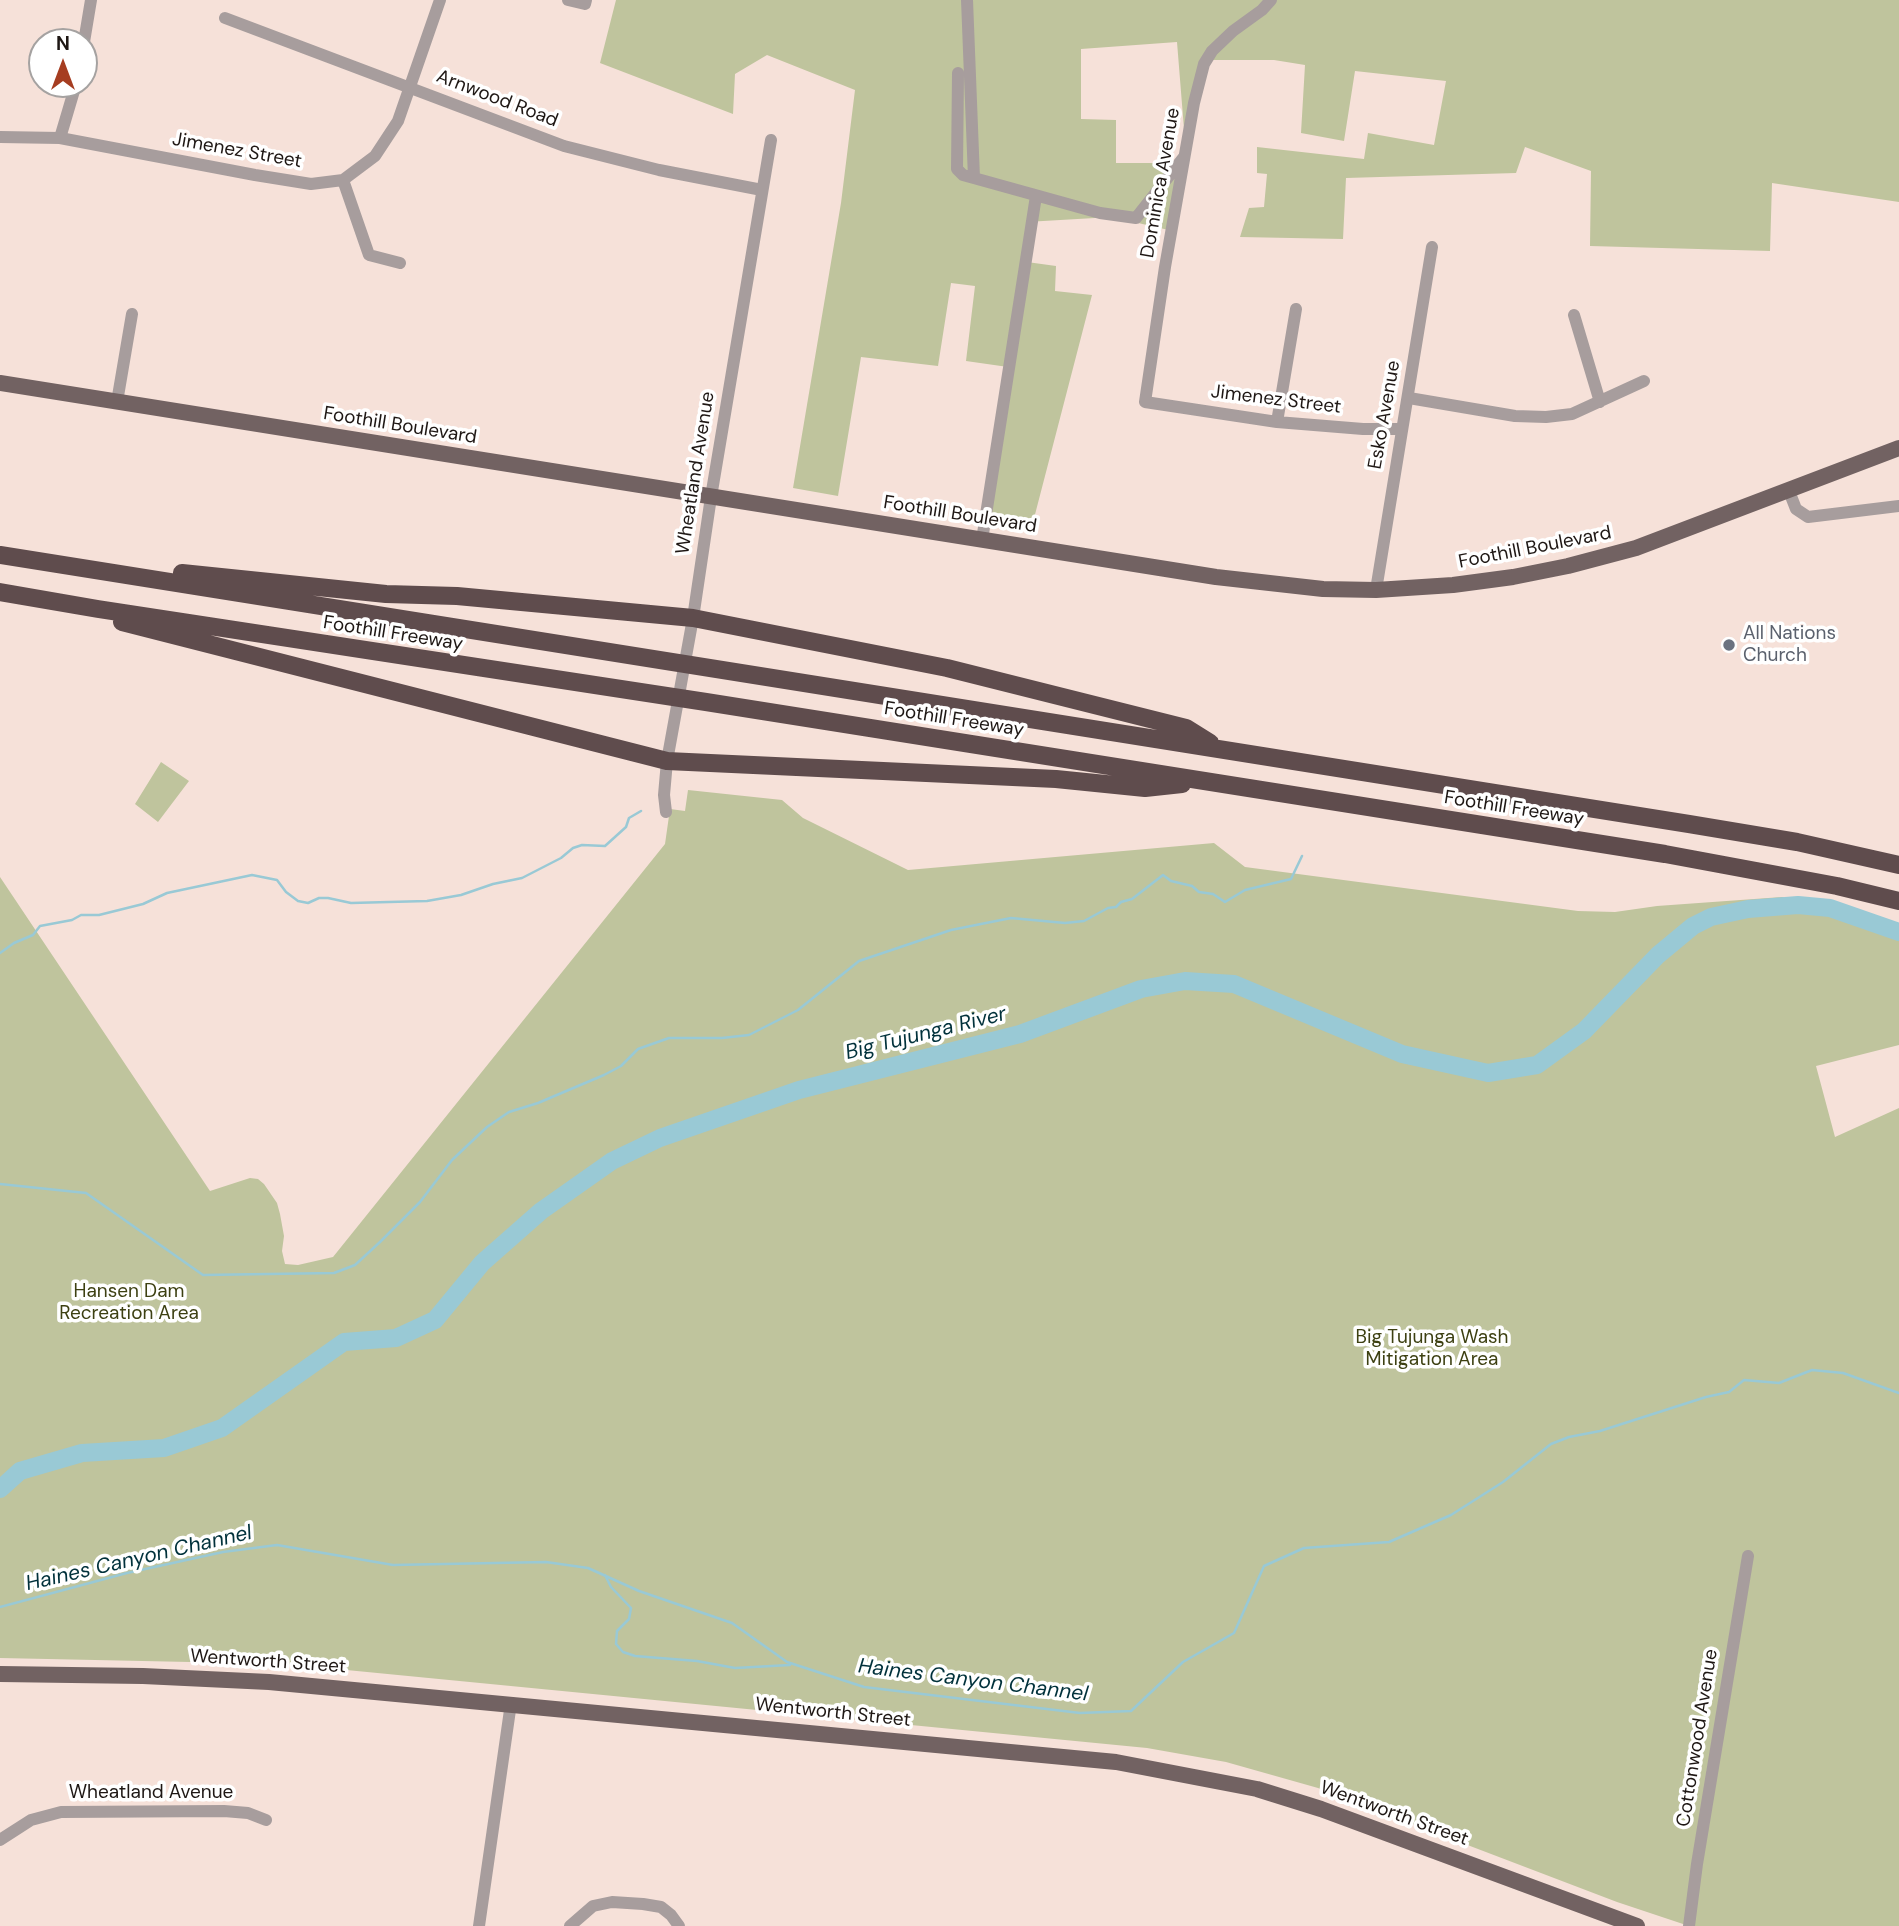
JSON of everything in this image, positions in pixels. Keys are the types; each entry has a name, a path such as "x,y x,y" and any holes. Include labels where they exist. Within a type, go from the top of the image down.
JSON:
{"highway":[{"path":"0,555 386,594 457,596 693,618 947,668 1186,728 1219,749"},
{"name":"Foothill Freeway","path":"0,555 1748,834 1820,846 1899,865"},
{"name":"Foothill Freeway","path":"0,592 1665,854 1837,886 1899,901"},
{"path":"98,609 126,624 667,761 1056,779 1145,788 1205,781"}],"main road":[{"name":"Foothill Boulevard","path":"0,383 1216,577 1311,588 1376,590 1463,584 1568,566 1636,548 1899,447"},
{"name":"Wentworth Street","path":"0,1674 143,1676 269,1682 1116,1762 1257,1789 1321,1809 1637,1926"}],"street":[{"path":"86,28 91,0"},
{"path":"400,263 369,255 343,180 375,156 398,121 440,0"},
{"path":"568,0 585,2"},
{"path":"967,0 974,178"},
{"name":"Dominica Avenue","path":"1145,402 1165,267 1204,64 1219,44 1271,0"},
{"name":"Arnwood Road","path":"225,18 564,146 659,170 762,190"},
{"path":"958,73 957,169 963,175 1100,213 1136,218 1185,155"},
{"path":"60,138 72,98"},
{"name":"Jimenez Street","path":"0,137 60,138 311,184 343,180"},
{"name":"Wheatland Avenue","path":"666,812 664,795 667,761 771,140"},
{"path":"982,540 1036,196"},
{"name":"Esko Avenue","path":"1376,590 1432,247"},
{"path":"1277,422 1296,309"},
{"path":"117,402 132,314"},
{"path":"1574,315 1600,402"},
{"path":"1409,398 1532,417 1572,414 1644,381"},
{"name":"Jimenez Street","path":"1145,402 1277,422 1363,429 1402,429"},
{"path":"1789,491 1796,509 1808,517 1899,506"},
{"name":"Cottonwood Avenue","path":"1689,1926 1748,1556"},
{"path":"480,1926 511,1703"},
{"name":"Wheatland Avenue","path":"0,1840 32,1820 61,1812 224,1811 248,1813 266,1820"},
{"path":"570,1926 593,1906 612,1902 643,1903 661,1907 679,1926"}],"green space":[{"path":"616,0 1899,0 1899,202 1772,183 1770,251 1590,246 1591,171 1525,147 1516,173 1346,178 1343,239 1240,237 1249,208 1264,207 1267,174 1257,173 1257,147 1364,159 1368,133 1434,145 1446,81 1355,71 1344,141 1301,133 1305,65 1274,60 1204,60 1184,129 1177,42 1081,49 1081,119 1116,120 1116,163 1181,163 1173,231 1112,217 1026,222 1027,262 1056,266 1055,291 1092,295 1032,526 984,519 1008,367 966,361 975,286 951,283 938,366 861,357 838,496 793,488 841,203 855,90 767,55 735,74 733,114 600,63"},
{"path":"161,762 189,781 158,822 135,804"},
{"name":"Big Tujunga Wash Mitigation Area","path":"688,790 782,800 803,818 908,870 1214,843 1245,867 1578,911 1615,912 1657,906 1782,897 1899,924 1899,1045 1816,1066 1835,1137 1899,1108 1899,1926 1683,1924 1617,1902 1318,1788 1226,1762 1147,1748 285,1664 0,1658 0,877 210,1191 250,1178 258,1179 264,1184 277,1203 280,1214 285,1264 298,1265 333,1257 665,844 670,809 685,811"}],"waterway":[{"path":"0,953 33,935 40,926 72,920 81,915 99,915 143,904 167,893 252,875 277,880 286,892 298,901 308,903 319,898 351,903 427,901 461,895 522,878 561,858 573,848 582,845 605,846 626,827 629,818 641,811"},
{"path":"0,1184 86,1193 203,1275 334,1273 355,1265 380,1242 420,1202 452,1160 487,1127 509,1112 538,1103 604,1075 621,1066 638,1049 669,1038 749,1035 798,1010 859,961 951,930 1011,918 1065,923 1084,921 1132,899 1163,875 1171,881 1192,886 1199,892 1213,894 1225,902 1245,890 1291,879 1302,856"},
{"name":"Big Tujunga River","path":"0,1489 20,1471 82,1453 164,1448 222,1428 344,1342 396,1338 435,1320 482,1263 541,1211 612,1161 660,1138 799,1090 1020,1034 1141,989 1185,981 1234,984 1402,1054 1488,1073 1537,1065 1584,1031 1658,955 1693,926 1711,917 1748,909 1798,905 1830,908 1899,932"},
{"name":"Haines Canyon Channel","path":"0,1607 127,1573 223,1552 277,1545 393,1565 546,1562 588,1568 639,1591 732,1623 787,1662 864,1687 1080,1713 1131,1711 1183,1662 1234,1633 1264,1566 1304,1548 1389,1542 1451,1515 1503,1482 1551,1444 1729,1392 1744,1380 1779,1383 1812,1370 1843,1373 1899,1393"},
{"path":"605,1575 611,1587 631,1608 629,1619 617,1631 616,1644 623,1652 635,1656 697,1661 735,1668 790,1665"}],"place":[{"name":"All Nations Church","path":"1729,645"}],"park label":[{"name":"Hansen Dam Recreation Area","path":"129,1303"}]}
